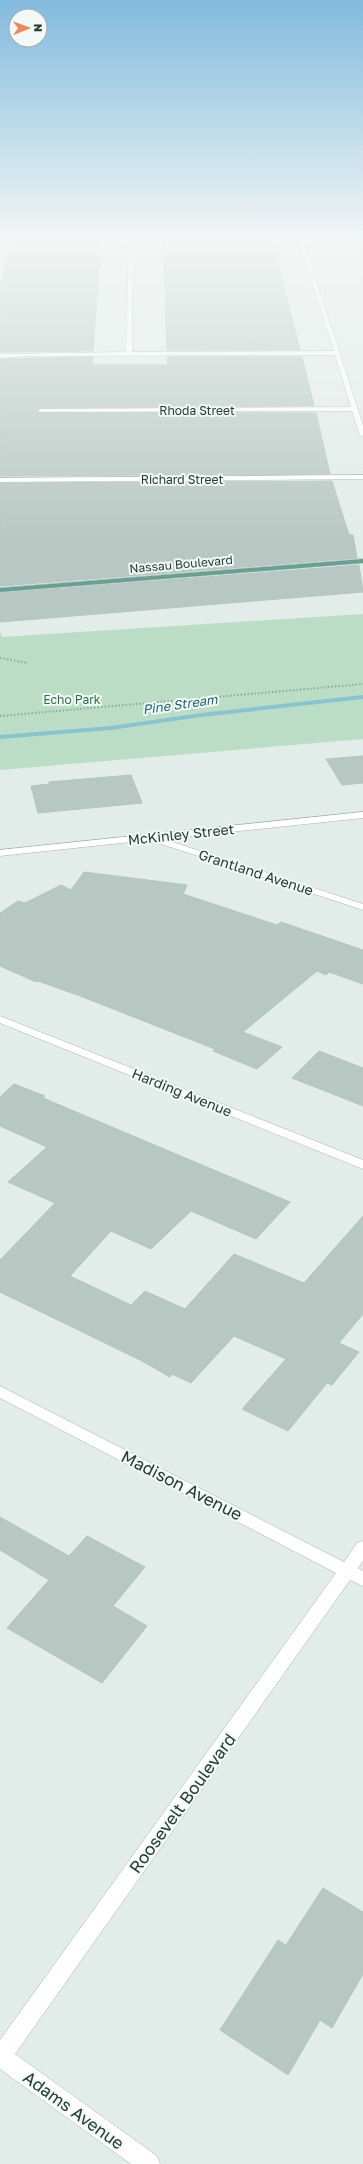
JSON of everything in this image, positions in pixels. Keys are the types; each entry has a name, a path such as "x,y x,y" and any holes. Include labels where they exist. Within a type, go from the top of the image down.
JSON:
{"main road":[{"name":"Nassau Boulevard","path":"0,590 363,562"}],"street":[{"path":"129,339 129,354"},
{"path":"332,339 363,435"},
{"path":"0,356 336,353"},
{"name":"Rhoda Street","path":"40,411 354,410"},
{"name":"Richard Street","path":"0,480 363,477"},
{"name":"McKinley Street","path":"0,853 363,815"},
{"name":"Grantland Avenue","path":"148,837 363,907"},
{"name":"Harding Avenue","path":"0,1019 363,1165"},
{"name":"Madison Avenue","path":"0,1391 355,1575"},
{"name":"Roosevelt Boulevard","path":"0,2057 355,1575 363,1548"},
{"name":"Adams Avenue","path":"0,2057 149,2164"}],"path":[{"path":"0,658 28,663"},
{"path":"0,716 363,684"}],"green space":[{"name":"Echo Park","path":"363,614 363,739 0,770 0,631 2,637"}],"building":[{"path":"0,339 94,339 93,351 0,352"},
{"path":"167,339 297,339 300,350 167,350"},
{"path":"93,357 92,365 168,365 167,357 302,357 314,406 40,408 37,412 316,413 330,474 0,476 0,359"},
{"path":"332,481 349,535 353,535 357,558 0,586 0,483"},
{"path":"359,565 363,592 0,622 0,593"},
{"path":"363,756 363,783 342,785 326,759"},
{"path":"131,775 142,803 38,813 31,786 49,784 49,782"},
{"path":"84,872 187,885 183,894 277,925 281,922 363,950 363,984 329,972 326,975 317,971 243,1032 282,1047 257,1069 213,1051 215,1049 80,996 38,981 36,982 0,966 0,913 18,901 25,903 61,885 71,890"},
{"path":"319,1051 363,1068 363,1106 292,1078"},
{"path":"14,1084 45,1096 43,1098 290,1202 256,1239 191,1211 151,1249 111,1231 70,1276 131,1305 145,1291 185,1309 234,1254 304,1283 363,1216 363,1314 339,1343 359,1352 332,1385 327,1383 288,1431 242,1409 286,1359 234,1336 191,1383 172,1374 170,1377 142,1361 0,1292 0,1260 55,1203 8,1182 47,1147 0,1126 0,1097"},
{"path":"0,1517 69,1556 87,1536 145,1567 113,1606 147,1626 102,1683 7,1628 49,1580 0,1550"},
{"path":"323,1888 363,1912 363,1974 332,2028 320,2020 288,2075 220,2030 278,1940 286,1945"}],"waterway":[{"name":"Pine Stream","path":"0,737 111,728 201,715 363,697"}]}
